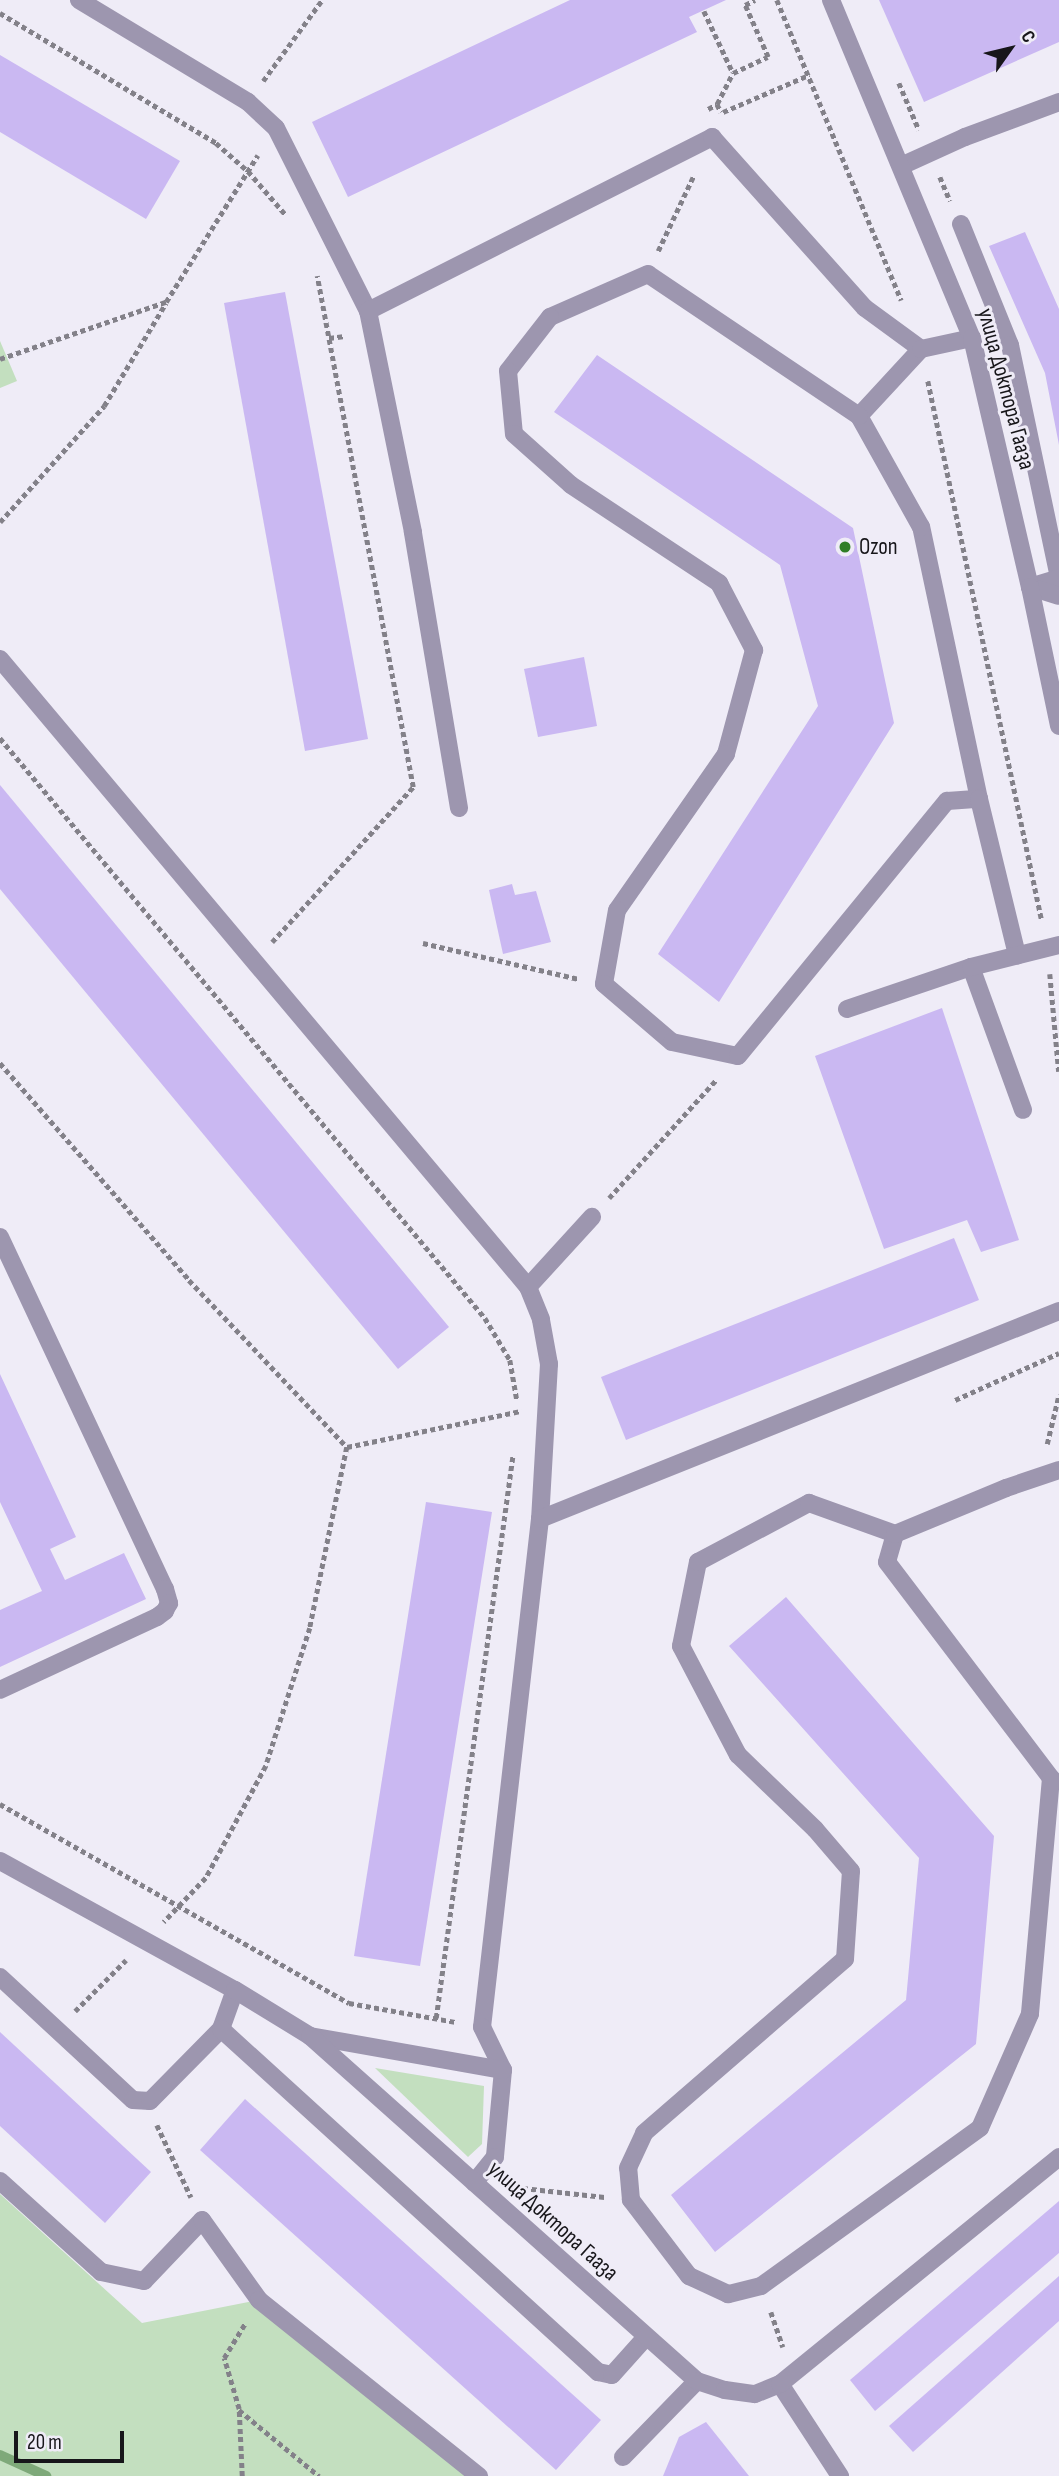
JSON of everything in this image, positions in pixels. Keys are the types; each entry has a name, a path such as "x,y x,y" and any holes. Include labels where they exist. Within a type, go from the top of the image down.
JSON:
{"street":[{"path":"79,0 248,102 276,128 368,311 413,532 459,808"},
{"name":"улица Доктора Гааза","path":"831,0 972,338 1030,587 1059,726"},
{"path":"901,166 1059,103"},
{"path":"368,311 712,137 865,309 921,349"},
{"path":"961,224 1010,345 1059,578 1030,587"},
{"path":"979,799 947,801 738,1056 672,1042 604,984 617,909 726,754 754,650 719,583 571,485 514,434 508,371 550,317 648,274 859,416 920,527 979,799 1017,955"},
{"path":"859,416 921,349 972,338"},
{"path":"1030,587 1059,596"},
{"path":"0,659 528,1287 541,1320 549,1364 544,1407 540,1518 482,2027 503,2070 495,2157 474,2183"},
{"path":"847,1009 971,967 1059,945"},
{"path":"971,967 1023,1110"},
{"path":"528,1287 592,1217"},
{"path":"0,1237 165,1589 169,1603 157,1617 0,1690"},
{"path":"540,1518 1059,1311"},
{"path":"895,1534 887,1562 1051,1778 1030,2014 980,2128 761,2286 728,2294 689,2276 632,2200 628,2168 644,2133 845,1959 851,1871 815,1829 738,1755 681,1646 698,1562 808,1503 895,1534 1059,1470"},
{"name":"улица Доктора Гааза","path":"0,1861 235,1990 310,2036 697,2381 725,2390 755,2394 787,2379 1059,2157"},
{"path":"0,1977 133,2100 150,2101 221,2029 235,1990"},
{"path":"221,2029 598,2372 612,2375 646,2337"},
{"path":"310,2036 503,2070"},
{"path":"0,2181 101,2272 144,2281 202,2220 258,2300 479,2476"},
{"path":"787,2379 839,2476"},
{"path":"623,2457 697,2381"}],"path":[{"path":"248,102 322,0"},
{"path":"718,104 733,73 768,57 745,5 755,0"},
{"path":"704,11 733,73"},
{"path":"0,13 216,143 248,171 290,219"},
{"path":"648,274 722,112 809,75"},
{"path":"896,77 961,224"},
{"path":"0,522 104,406 248,171"},
{"path":"254,961 413,787 316,273"},
{"path":"0,359 166,302"},
{"path":"0,738 485,1318 510,1360 519,1412 517,1425"},
{"path":"423,943 604,984"},
{"path":"592,1217 738,1056"},
{"path":"1,1065 189,1280 347,1447"},
{"path":"955,1400 1059,1353"},
{"path":"1039,1477 1059,1394"},
{"path":"347,1447 544,1407"},
{"path":"56,2029 206,1878 266,1766 310,1628 347,1447"},
{"path":"436,2018 513,1453"},
{"path":"0,1804 349,2003 482,2027"},
{"path":"150,2101 159,2130 202,2220"},
{"path":"474,2183 632,2200"},
{"path":"761,2286 787,2379"},
{"path":"242,2476 239,2409 224,2358 258,2300"},
{"path":"239,2409 319,2476"}],"green space":[{"path":"0,341 17,381 0,388"},
{"path":"375,2068 484,2086 482,2144 468,2157"},
{"path":"0,2194 142,2323 259,2300 474,2476 0,2476"}],"building":[{"path":"570,0 726,0 689,17 697,32 348,197 312,122"},
{"path":"879,0 1059,0 1059,42 924,102"},
{"path":"0,55 180,161 146,219 0,132"},
{"path":"1025,232 1059,309 1059,445 1045,373 989,246"},
{"path":"285,292 368,739 305,751 224,303"},
{"path":"597,355 853,528 894,723 719,1002 658,954 818,706 780,565 554,412"},
{"path":"584,657 597,726 538,737 524,669"},
{"path":"0,785 449,1327 398,1369 0,889"},
{"path":"512,884 515,895 536,891 551,942 503,954 489,890"},
{"path":"942,1008 1019,1240 981,1252 967,1220 884,1249 815,1056"},
{"path":"954,1238 979,1300 626,1440 601,1377"},
{"path":"0,1374 76,1537 50,1549 65,1580 124,1553 146,1599 0,1667 0,1610 42,1591 0,1502"},
{"path":"426,1502 492,1512 420,1966 354,1956"},
{"path":"786,1597 994,1836 976,2044 715,2252 671,2195 906,2000 919,1858 729,1646"},
{"path":"0,2032 151,2172 105,2223 0,2126"},
{"path":"245,2099 601,2420 556,2470 200,2150"},
{"path":"1059,2201 1059,2253 875,2411 850,2380"},
{"path":"1059,2276 1059,2321 913,2452 889,2426"},
{"path":"706,2422 749,2476 663,2476 679,2437"}],"waterway":[{"path":"0,2455 46,2476"}],"place":[{"name":"Ozon","path":"845,547"}]}
